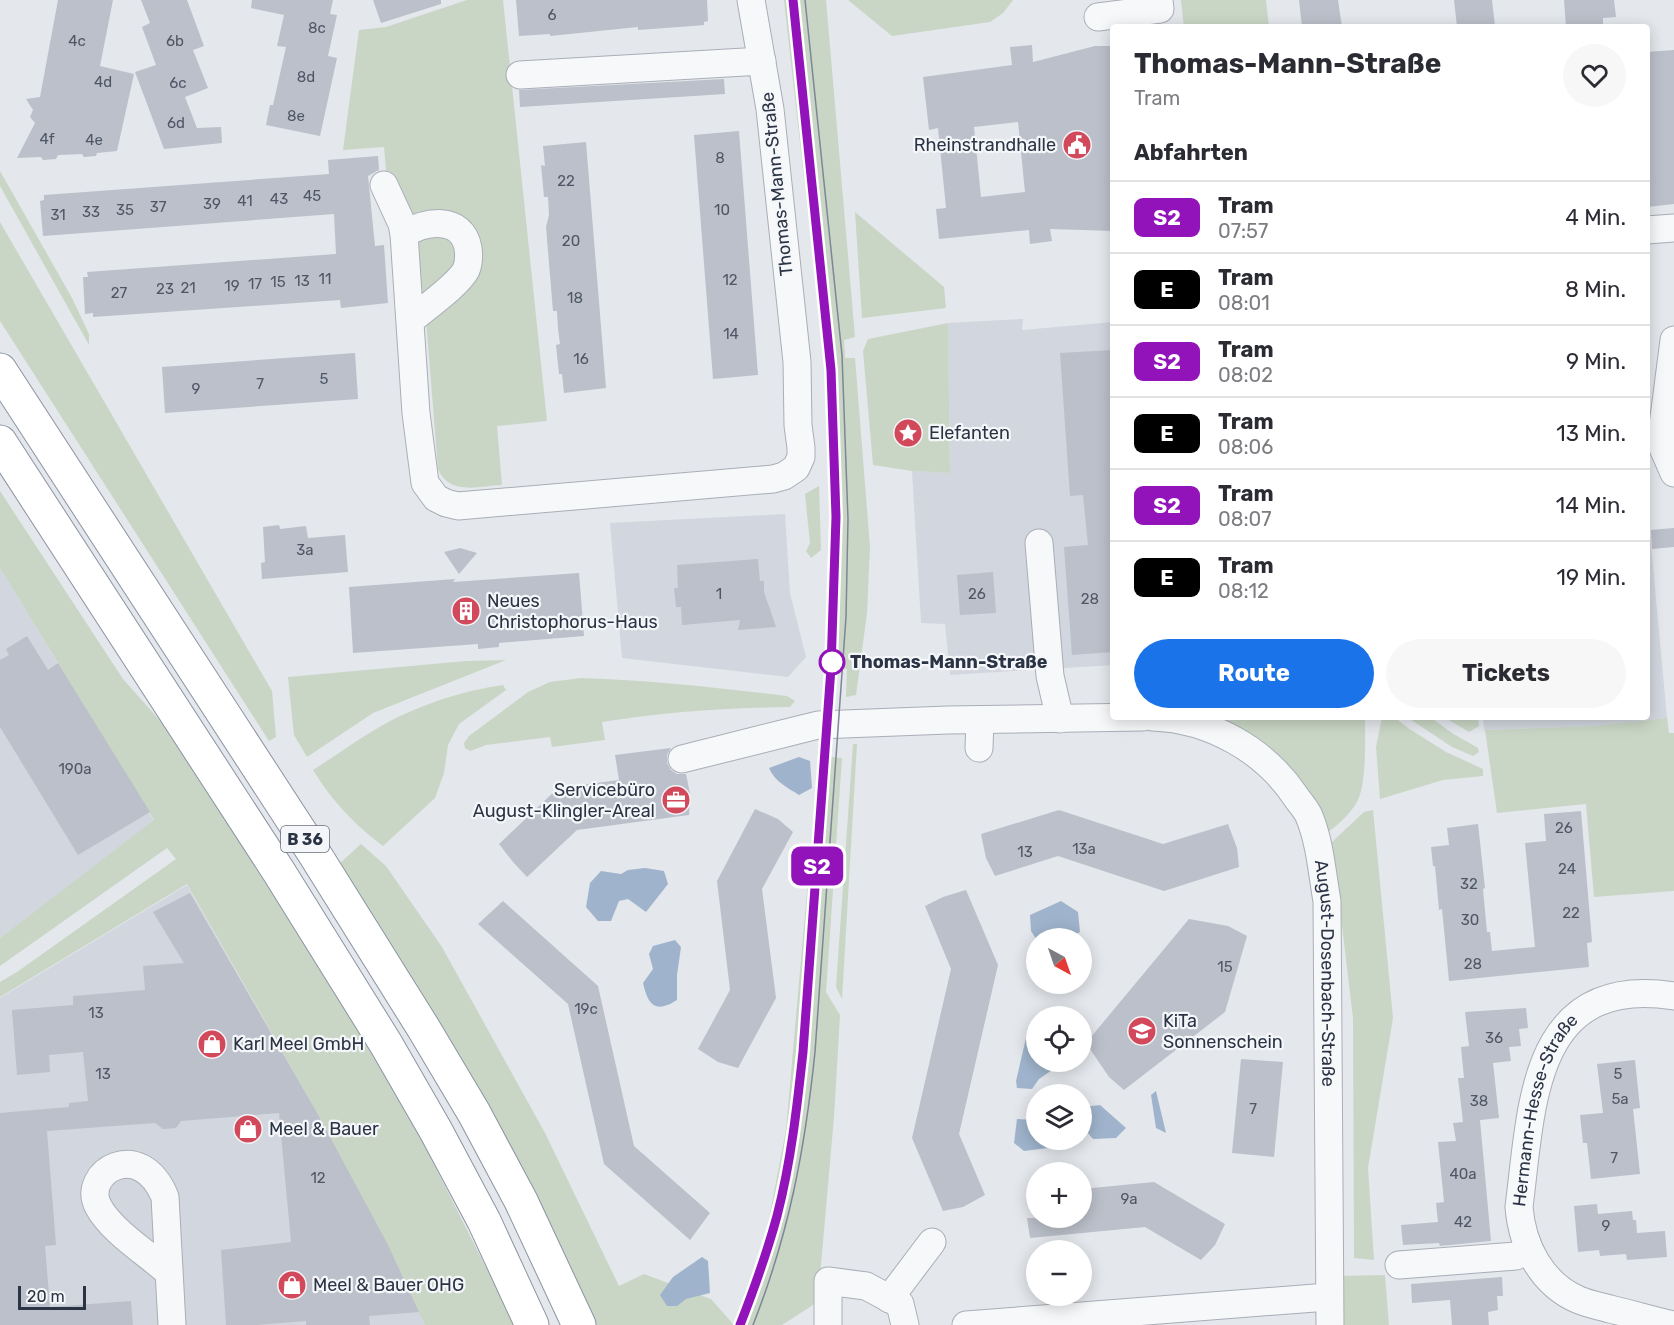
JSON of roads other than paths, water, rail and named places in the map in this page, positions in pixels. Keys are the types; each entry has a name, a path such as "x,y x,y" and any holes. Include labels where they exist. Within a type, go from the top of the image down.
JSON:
{"highway":[{"name":"B 36","path":"0,370 308,844 418,1019 474,1113 521,1201 579,1325"},
{"name":"B 36","path":"0,442 279,872 386,1044 484,1221 532,1325"}],"street":[{"name":"Thomas-Mann-Straße","path":"384,185 402,224 404,234 416,413 425,483 436,498 458,506 773,479 792,472 800,463 801,457 797,362 771,120 751,0"},
{"path":"1098,18 1160,9 1159,0"},
{"path":"520,75 762,61"},
{"path":"404,234 427,223 445,224 454,228 466,240 469,258 466,270 456,281 411,320"},
{"path":"1650,230 1674,228"},
{"path":"1663,464 1662,433 1674,340"},
{"path":"1039,543 1050,675 1060,719"},
{"path":"682,759 818,725 1110,718"},
{"name":"August-Dosenbach-Straße","path":"1179,720 1236,741 1258,755 1286,782 1308,815 1318,843 1327,901 1328,1297 1330,1325"},
{"path":"979,748 981,721"},
{"name":"Hermann-Hesse-Straße","path":"1673,1325 1580,1301 1563,1292 1548,1278 1528,1249 1519,1207 1534,1093 1548,1052 1572,1019 1593,1005 1630,993 1650,992 1674,996"},
{"path":"889,1299 932,1242"},
{"path":"1399,1265 1516,1256 1528,1249"},
{"path":"168,1272 172,1325"},
{"path":"828,1325 828,1281 866,1286 900,1304 905,1325"},
{"path":"966,1325 1328,1297"}],"water":[{"path":"799,757 810,761 812,788 799,795 778,780 769,768"},
{"path":"645,868 664,871 668,884 646,912 628,899 619,901 611,921 598,921 586,907 590,883 601,871 621,874 628,870"},
{"path":"1061,901 1078,912 1080,928 1031,928 1030,915"},
{"path":"675,940 681,947 677,975 677,1000 658,1007 650,1002 643,983 653,969 649,954 653,946"},
{"path":"1026,1038 1026,1072 1049,1072 1036,1084 1026,1084 1026,1089 1017,1088 1016,1081"},
{"path":"1156,1091 1166,1133 1156,1128 1151,1095"},
{"path":"1100,1105 1126,1128 1116,1138 1093,1139 1092,1106"},
{"path":"1017,1119 1026,1120 1026,1150 1032,1150 1024,1151 1014,1143"},
{"path":"702,1257 708,1261 710,1293 686,1299 677,1306 667,1306 660,1295 673,1277"}],"tram line":[{"path":"740,1325 777,1216 796,1114 803,1052 835,615 836,517 831,370 793,0"},
{"name":"S2","path":"740,1325 777,1216 788,1169 796,1114 803,1052 835,615 836,517 831,370 793,0"},
{"path":"753,1325 786,1224 794,1191 811,1088 846,617 848,519 842,355 805,0"}],"place":[{"name":"Rheinstrandhalle","path":"1077,145"},
{"name":"Elefanten","path":"908,433"},
{"name":"Neues Christophorus-Haus","path":"466,611"},
{"name":"Thomas-Mann-Straße","path":"832,662"},
{"name":"Servicebüro August-Klingler-Areal","path":"676,800"},
{"name":"KiTa Sonnenschein","path":"1142,1031"},
{"name":"Karl Meel GmbH","path":"212,1044"},
{"name":"Meel & Bauer","path":"248,1129"},
{"name":"Meel & Bauer OHG","path":"292,1285"}]}
